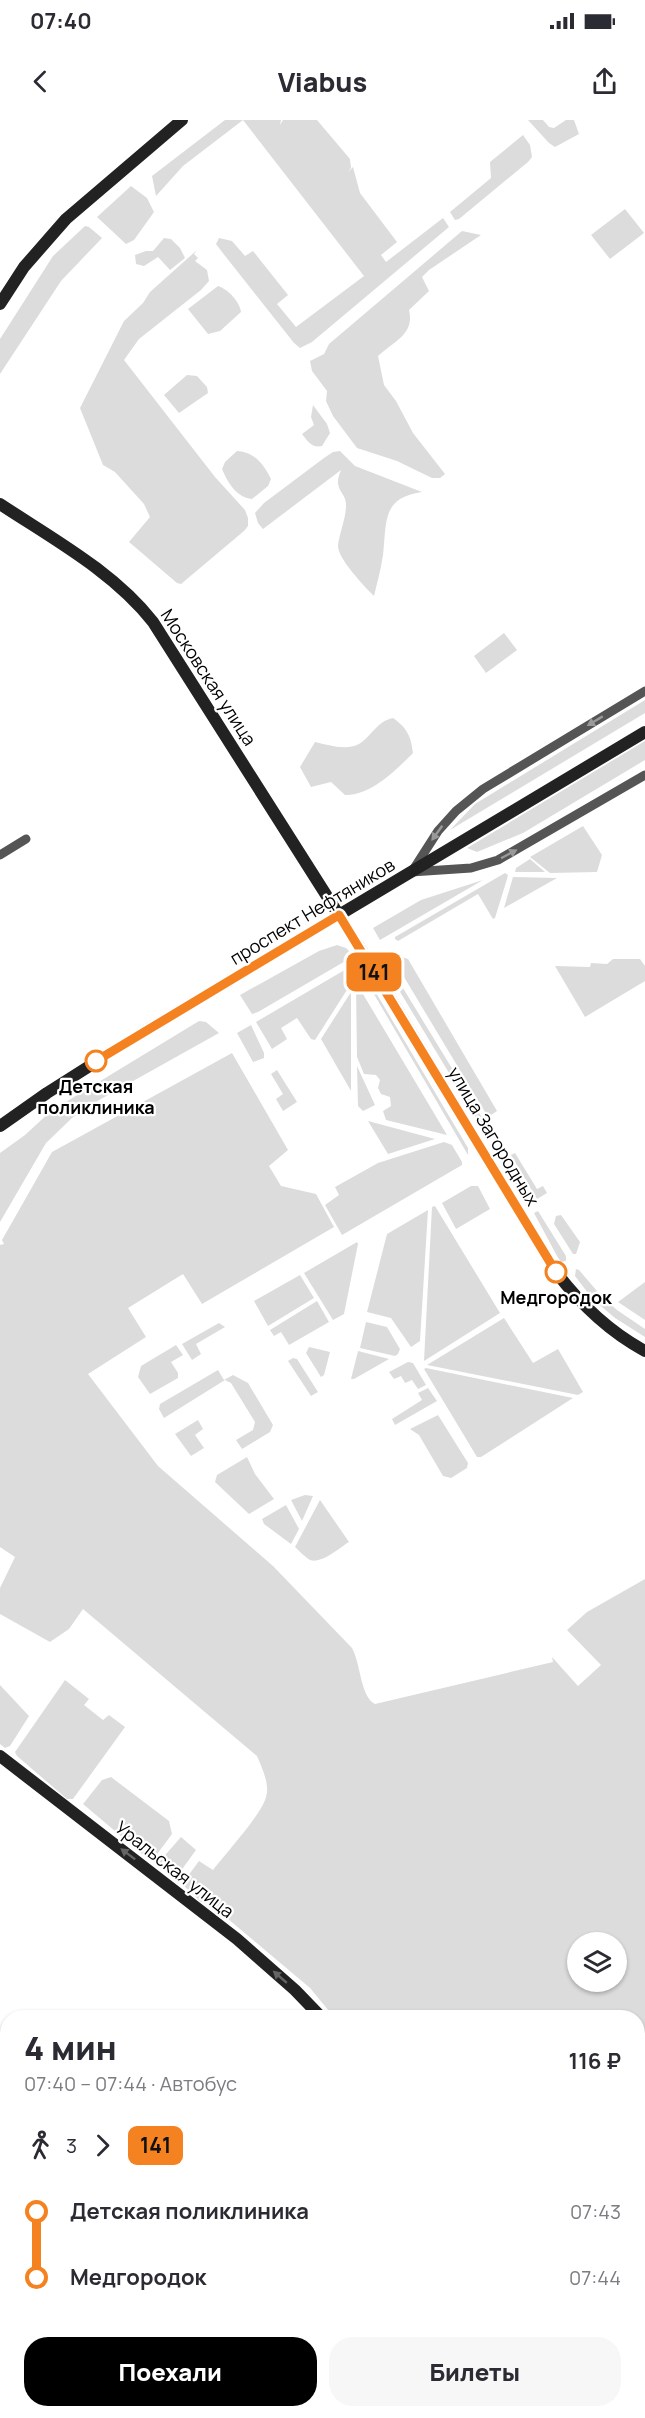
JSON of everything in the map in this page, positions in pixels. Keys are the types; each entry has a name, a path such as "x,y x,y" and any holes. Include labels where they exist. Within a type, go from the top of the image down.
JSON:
{"main road":[{"path":"0,304 24,267 66,219 182,120"},
{"name":"Московская улица","path":"0,504 99,571 147,615 167,642 339,915"},
{"name":"проспект Нефтяников","path":"0,1126 105,1056 645,732"},
{"name":"улица Загородных","path":"339,915 556,1272 602,1323 645,1351"},
{"name":"Уральская улица","path":"0,1756 237,1939 314,2010"}],"street":[{"path":"411,872 438,831 456,811 483,789 645,691"},
{"path":"411,872 471,868 498,860 645,775"},
{"path":"0,855 26,839"}],"shaded area":[{"path":"225,120 243,120 183,166 156,196 152,176"},
{"path":"243,120 281,120 280,125 283,120 317,120 350,159 351,168 348,172 353,167 360,193 397,242 381,255 386,262 443,218 449,227 312,342 300,348 216,244 219,238 232,241 245,256 253,251 288,295 277,304 296,327 364,276"},
{"path":"528,120 543,120 549,127 554,128 566,120 574,120 579,134 555,147"},
{"path":"523,135 530,145 532,157 528,162 455,220 450,212 491,178 490,162"},
{"path":"131,186 147,198 154,212 134,240 126,244 97,217"},
{"path":"625,209 644,233 610,259 591,235"},
{"path":"85,226 102,238 61,281 0,374 0,339 53,256"},
{"path":"462,231 481,235 422,277 429,291 409,310 409,325 406,331 378,356 384,385 396,401 413,433 445,474 440,478 432,478 397,461 357,448 333,416 326,401 327,391 312,371 310,361 324,354 329,344"},
{"path":"164,238 171,239 180,248 185,258 170,270 158,257 144,266 136,264 135,255 153,251"},
{"path":"197,250 194,254 198,258 195,261 207,270 209,281 201,290 139,339 124,360 215,477 245,510 248,518 248,526 244,531 181,584 129,542 150,517 144,504 115,472 103,465 80,408 124,321 143,303 150,292"},
{"path":"218,286 233,296 241,312 220,331 208,334 188,309"},
{"path":"187,375 197,376 207,387 208,393 179,413 164,395"},
{"path":"313,405 327,424 330,433 322,446 308,442 302,434 314,425 311,417"},
{"path":"237,451 249,454 258,460 271,479 268,486 252,499 237,492 222,469 225,462"},
{"path":"340,451 355,466 422,492 399,500 389,513 374,596 339,552 338,546 346,505 338,482 341,470 263,529 255,513 264,503 324,458 333,452"},
{"path":"504,633 517,650 486,673 474,656"},
{"path":"645,700 645,713 450,830 475,804"},
{"path":"393,718 408,733 413,753 382,781 364,791 345,795 331,782 311,787 300,767 315,742 337,747 354,746 364,741 383,722"},
{"path":"645,741 645,760 523,833 477,852 467,848"},
{"path":"583,826 602,855 597,872 550,873 530,857"},
{"path":"530,859 545,872 515,872 516,868"},
{"path":"505,873 508,875 495,918 493,919 478,894 398,941 395,939 395,937"},
{"path":"513,877 557,878 504,908"},
{"path":"483,880 380,940 373,928 421,900"},
{"path":"337,945 346,948 354,956 252,1014 240,995 319,951"},
{"path":"376,952 381,952 489,1129 487,1131 484,1131"},
{"path":"389,952 408,959 497,1111 488,1117"},
{"path":"356,959 468,1148 468,1155 357,965"},
{"path":"613,959 640,959 645,966 645,981 585,1017 555,966 590,967 591,963 607,964"},
{"path":"348,968 352,982 315,1040 311,1039 297,1018 281,1028 287,1039 272,1049 256,1022"},
{"path":"356,984 447,1135 386,1120 383,1111 391,1106 390,1097 381,1094 378,1088 380,1080 376,1075 364,1074 357,1057"},
{"path":"351,992 351,1091 321,1039"},
{"path":"199,1021 206,1022 219,1033 92,1104 72,1118 46,1143 0,1222 0,1153 25,1135 51,1111"},
{"path":"251,1025 264,1053 264,1058 253,1062 237,1033"},
{"path":"232,1053 288,1150 269,1166 281,1186 316,1194 334,1227 202,1304 183,1274 128,1308 146,1337 88,1374 158,1466 273,1566 352,1648 366,1694 375,1704 553,1662 552,1657 578,1686 601,1665 567,1630 587,1612 645,1579 645,2010 328,2010 310,1988 215,1908 210,1896 201,1902 182,1884 199,1861 213,1870 251,1823 266,1797 265,1776 257,1756 83,1609 69,1629 50,1642 0,1614 0,1588 15,1557 0,1547 0,1245 4,1244 2,1240 52,1152"},
{"path":"357,1066 375,1105 363,1111 358,1106"},
{"path":"277,1070 297,1102 283,1111 276,1099 283,1094 271,1074"},
{"path":"368,1121 435,1139 388,1154"},
{"path":"444,1142 452,1145 462,1165 342,1235 325,1205 339,1195 335,1187 378,1163"},
{"path":"515,1153 537,1189 543,1186 547,1193 537,1199 511,1155"},
{"path":"514,1170 533,1202 527,1204 510,1174"},
{"path":"471,1186 478,1186 490,1209 456,1229 442,1203"},
{"path":"435,1206 500,1313 424,1361 432,1207"},
{"path":"428,1210 420,1341 411,1347 391,1318 367,1312 387,1234"},
{"path":"538,1211 566,1256 566,1261 561,1262 557,1256 534,1213"},
{"path":"561,1215 580,1242 576,1254 573,1254 554,1224 556,1216"},
{"path":"357,1242 344,1314 333,1320 304,1273"},
{"path":"576,1269 597,1291 591,1297 575,1276"},
{"path":"300,1275 314,1298 268,1326 254,1301"},
{"path":"645,1282 645,1320 618,1302"},
{"path":"601,1296 645,1329 645,1337 615,1318 595,1301"},
{"path":"317,1301 329,1322 289,1345 281,1332 274,1336 270,1330"},
{"path":"504,1318 533,1363 558,1349 583,1392 578,1395 427,1365"},
{"path":"366,1322 387,1327 400,1349 398,1354 395,1356 360,1348"},
{"path":"219,1323 225,1327 196,1344 201,1354 192,1360 182,1344"},
{"path":"176,1345 183,1355 171,1362 178,1373 178,1378 150,1394 138,1377 141,1366"},
{"path":"309,1347 330,1352 324,1375 321,1377 306,1353"},
{"path":"358,1351 389,1359 351,1379"},
{"path":"293,1358 297,1359 318,1392 311,1396 288,1361"},
{"path":"408,1362 413,1363 426,1385 418,1389 412,1380 405,1383 401,1376 394,1379 389,1372"},
{"path":"424,1369 573,1398 481,1457 477,1457"},
{"path":"218,1370 224,1380 233,1375 248,1383 273,1425 270,1432 242,1449 236,1440 253,1430 255,1422 231,1383 225,1380 164,1418 159,1409 160,1404"},
{"path":"428,1388 437,1401 395,1425 392,1419 422,1400 418,1393"},
{"path":"438,1415 468,1463 467,1468 451,1478 443,1476 419,1435 410,1429"},
{"path":"198,1420 203,1429 195,1435 204,1448 191,1456 175,1434"},
{"path":"247,1457 255,1474 274,1499 249,1514 215,1482 217,1475"},
{"path":"305,1495 313,1496 302,1521 291,1500"},
{"path":"320,1500 349,1542 325,1558 315,1561 308,1559 295,1547"},
{"path":"286,1505 299,1529 291,1544 264,1524 262,1519"},
{"path":"65,1680 89,1699 84,1705 103,1720 109,1715 125,1727 73,1799 67,1799 15,1752"},
{"path":"0,1685 29,1716 10,1746 5,1748 0,1744"},
{"path":"111,1777 169,1821 172,1834 155,1857 148,1859 83,1804 102,1780"},
{"path":"181,1837 196,1850 175,1879 161,1867 160,1861"}],"bus line":[{"name":"141","path":"96,1061 339,915 556,1272"}],"place":[{"name":"Детская поликлиника","path":"96,1061"},
{"name":"Медгородок","path":"556,1272"}]}
